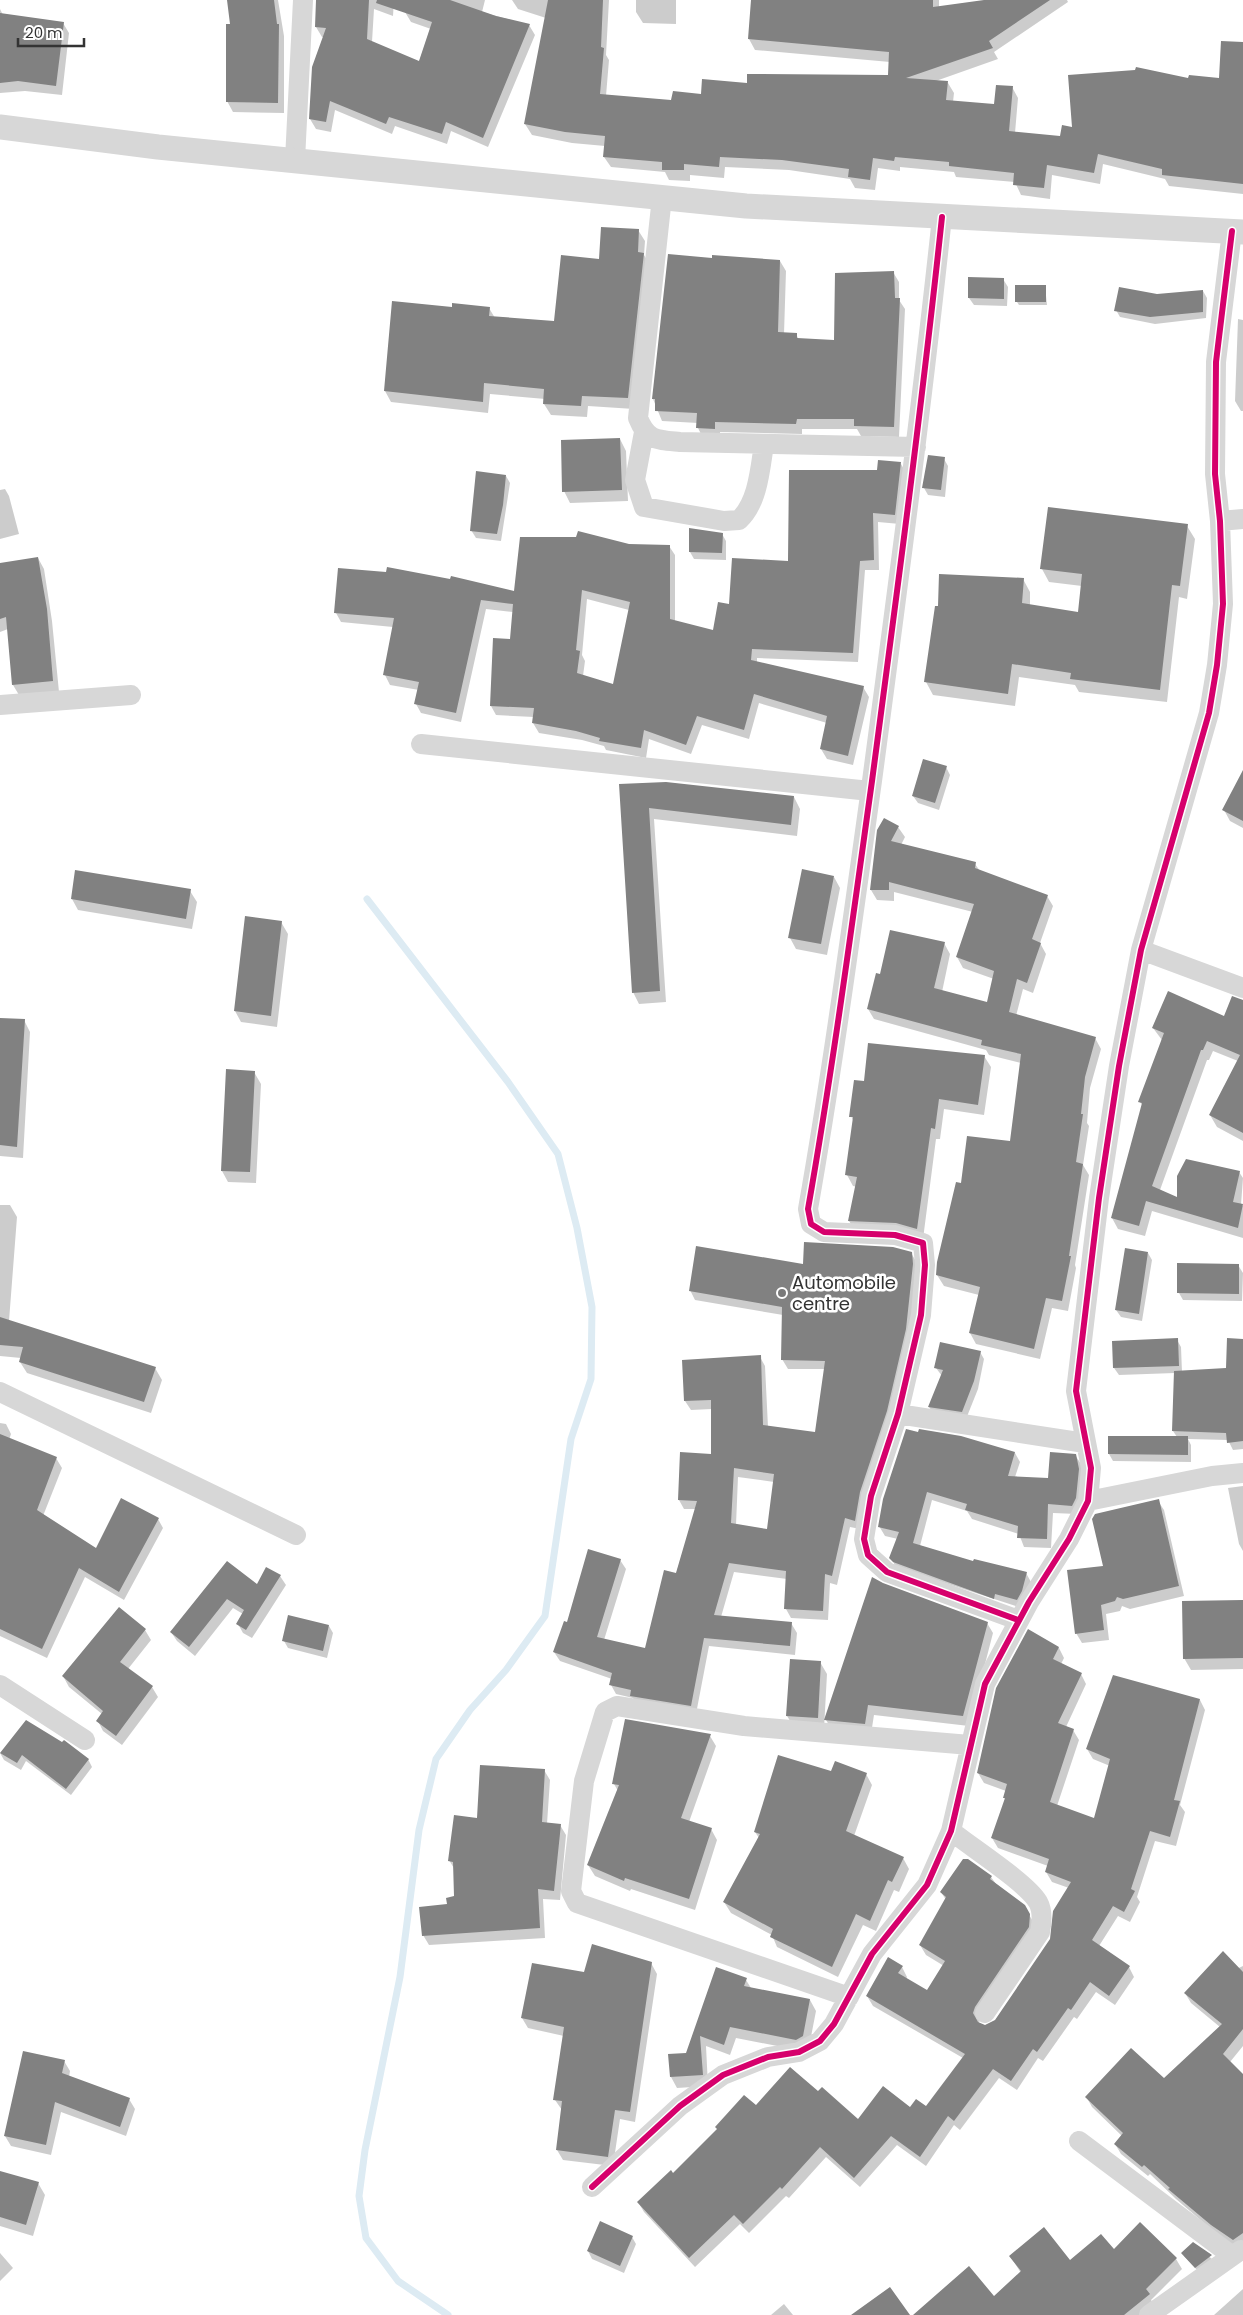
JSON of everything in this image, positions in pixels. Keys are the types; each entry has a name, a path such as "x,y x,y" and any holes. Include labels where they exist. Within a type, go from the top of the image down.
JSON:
{"street":[{"path":"296,160 303,0"},
{"path":"0,127 158,147 746,206 1238,231 1216,362 1215,474 1220,521 1222,604 1209,713 1141,950 1116,1085 1099,1198 1076,1391 1090,1468 1088,1501 1069,1539 1018,1620 984,1684 951,1831 927,1885 872,1954 834,2024 820,2041 799,2052 768,2057 723,2075 680,2106 592,2187"},
{"path":"662,197 638,418 644,432 636,480 644,507 724,522 738,520 747,512 757,485 764,444"},
{"path":"942,217 916,448 843,993 808,1209 811,1224 824,1232 895,1234 924,1243 926,1265 921,1315 898,1414 871,1496 864,1539 868,1555 887,1572 1018,1620"},
{"path":"644,432 657,440 672,441 916,448"},
{"path":"1220,521 1243,519"},
{"path":"0,705 131,695"},
{"path":"421,744 870,791"},
{"path":"1141,950 1243,988"},
{"path":"0,1392 296,1535"},
{"path":"898,1414 1085,1443"},
{"path":"1088,1501 1212,1476 1243,1473"},
{"path":"0,1685 85,1740"},
{"path":"849,1997 577,1902 570,1890 584,1781 605,1712 617,1706 744,1726 970,1745"},
{"path":"951,1831 1031,1892 1041,1910 1042,1923 1040,1932 986,2013"},
{"path":"1080,2141 1237,2252 1149,2315"}],"building":[{"path":"227,0 274,0 277,24 279,24 278,103 226,102 226,24 230,24"},
{"path":"316,0 369,0 367,39 419,61 432,22 376,3 377,0 450,0 496,16 530,24 483,138 446,122 442,134 389,117 386,124 330,101 326,122 309,119 312,67 326,28 315,27"},
{"path":"548,0 603,0 601,47 604,48 600,94 671,100 673,91 701,94 702,79 747,83 747,74 888,75 889,52 748,39 751,0 933,0 933,7 984,0 1050,0 989,41 993,48 906,78 948,81 946,100 994,104 996,85 1013,86 1009,131 1060,136 1062,125 1072,127 1068,75 1135,70 1136,67 1188,78 1189,75 1219,78 1221,41 1243,42 1243,184 1162,175 1162,169 1098,154 1094,173 1047,165 1044,188 1013,185 1014,173 949,166 949,162 895,157 894,161 873,158 870,180 848,177 849,169 782,160 720,157 719,167 684,164 684,170 662,170 662,162 603,157 605,136 565,132 524,124"},
{"path":"0,13 64,22 56,86 18,81 0,83"},
{"path":"601,227 639,229 638,252 644,253 628,398 582,396 581,406 543,404 544,389 484,383 483,402 384,391 392,301 452,307 452,303 490,307 489,316 554,321 561,255 599,259"},
{"path":"668,254 712,258 712,255 780,260 778,332 797,333 797,338 834,340 835,273 894,271 895,298 900,298 894,427 854,426 854,419 797,419 796,424 715,422 715,429 696,428 697,413 655,411 655,399 652,399"},
{"path":"968,277 1004,278 1004,299 968,298"},
{"path":"1015,285 1046,285 1046,302 1015,302"},
{"path":"1119,287 1157,294 1203,290 1203,312 1150,317 1114,311"},
{"path":"620,438 622,490 562,492 561,440"},
{"path":"928,455 945,457 941,490 922,488"},
{"path":"878,460 901,462 895,515 873,513 874,560 860,561 853,653 752,649 751,660 864,686 848,756 820,749 827,716 754,694 744,730 697,716 686,745 644,730 641,748 599,741 600,738 576,731 532,723 534,708 490,706 493,638 510,639 513,604 481,600 456,713 414,704 419,682 383,675 394,618 334,613 338,568 386,572 387,567 450,579 451,576 514,591 520,537 576,537 578,531 629,544 670,545 670,619 713,630 718,602 729,604 732,558 788,561 789,470 877,470","holes":["582,590 630,602 613,684 577,673 580,651 576,650"]},
{"path":"476,471 506,475 503,505 497,534 470,531"},
{"path":"1048,507 1188,524 1180,586 1172,585 1160,690 1070,679 1071,673 1012,664 1008,694 924,682 935,606 938,606 939,574 1024,578 1022,603 1078,612 1082,574 1040,569"},
{"path":"689,528 723,533 722,553 689,552"},
{"path":"38,557 47,609 53,681 12,685 6,617 0,619 0,563"},
{"path":"923,759 947,766 935,803 912,796"},
{"path":"1243,770 1243,821 1222,810"},
{"path":"666,782 794,796 791,825 649,808 660,991 632,993 619,784"},
{"path":"884,818 899,826 891,841 976,862 975,868 1048,895 1032,939 1041,943 1027,983 1017,979 1009,1012 1096,1037 1085,1077 1081,1114 1083,1114 1076,1162 1083,1164 1069,1256 1071,1256 1062,1301 1046,1298 1034,1349 969,1333 980,1287 936,1275 937,1262 956,1182 961,1183 967,1136 1010,1141 1021,1054 981,1045 982,1040 867,1009 876,973 880,974 890,930 945,942 934,988 987,1002 994,971 956,957 974,904 889,882 889,890 870,890 877,830"},
{"path":"802,869 834,876 821,944 788,938"},
{"path":"75,870 191,889 186,919 71,899"},
{"path":"245,916 282,921 271,1016 234,1011"},
{"path":"1168,991 1224,1016 1232,996 1243,1000 1243,1133 1209,1115 1240,1055 1207,1041 1203,1050 1201,1050 1152,1186 1177,1197 1177,1176 1186,1159 1240,1171 1233,1202 1243,1204 1238,1228 1146,1201 1139,1226 1111,1218 1142,1103 1138,1102 1164,1033 1152,1028"},
{"path":"0,1018 25,1019 17,1147 0,1145"},
{"path":"868,1043 985,1055 978,1105 939,1099 935,1129 931,1128 917,1229 896,1223 848,1221 857,1177 845,1175 853,1117 849,1117 854,1080 864,1081"},
{"path":"226,1069 255,1071 250,1172 221,1171"},
{"path":"804,1242 893,1247 912,1252 913,1264 906,1329 887,1411 860,1492 855,1521 845,1518 832,1576 825,1574 823,1611 784,1609 786,1571 729,1563 714,1615 792,1622 790,1646 704,1638 691,1706 630,1696 631,1690 609,1685 612,1673 553,1652 564,1621 567,1622 588,1549 621,1559 597,1637 645,1648 664,1570 676,1573 697,1501 678,1500 680,1452 711,1454 711,1400 684,1401 682,1360 761,1355 763,1425 815,1432 825,1361 781,1360 782,1307 689,1291 696,1246 803,1264","holes":["734,1468 774,1474 767,1529 731,1523"]},
{"path":"1125,1248 1148,1252 1139,1314 1115,1310"},
{"path":"1177,1263 1239,1264 1239,1294 1177,1293"},
{"path":"0,1317 156,1367 144,1402 19,1362 23,1347 0,1345"},
{"path":"1178,1338 1179,1366 1113,1368 1112,1341"},
{"path":"1227,1338 1243,1339 1243,1441 1227,1443 1226,1433 1172,1431 1174,1371 1226,1368"},
{"path":"940,1342 981,1351 974,1381 962,1412 928,1407 943,1370 934,1368"},
{"path":"906,1429 918,1432 919,1429 961,1436 1015,1452 1008,1476 1048,1478 1050,1452 1076,1454 1079,1469 1076,1498 1072,1506 1048,1504 1047,1539 1017,1538 1018,1526 965,1510 967,1504 927,1492 913,1543 973,1561 974,1559 1027,1572 1022,1591 1017,1600 995,1594 994,1599 893,1562 889,1558 899,1532 878,1527 883,1499"},
{"path":"0,1434 57,1457 37,1510 96,1548 121,1498 159,1518 119,1592 79,1568 42,1649 0,1629"},
{"path":"1108,1436 1188,1436 1188,1455 1108,1454"},
{"path":"1159,1499 1179,1586 1123,1599 1117,1597 1115,1601 1101,1605 1104,1630 1075,1634 1067,1570 1103,1566 1092,1519 1095,1514"},
{"path":"227,1561 257,1584 266,1567 281,1575 246,1630 236,1624 244,1610 227,1599 189,1647 170,1632"},
{"path":"872,1577 883,1583 988,1622 963,1716 868,1705 865,1724 824,1720"},
{"path":"1243,1600 1243,1658 1183,1659 1182,1601"},
{"path":"119,1607 146,1629 120,1662 153,1686 116,1736 96,1721 103,1711 62,1676"},
{"path":"288,1615 329,1625 323,1651 282,1641"},
{"path":"1028,1629 1059,1647 1053,1659 1082,1673 1058,1723 1074,1729 1050,1802 1094,1818 1110,1759 1086,1749 1113,1675 1200,1699 1174,1800 1180,1801 1170,1837 1150,1831 1131,1889 1135,1891 1124,1912 1113,1906 1092,1940 1130,1966 1109,1996 1090,1982 1071,2010 1068,2008 1037,2052 1033,2049 1011,2081 993,2069 954,2121 948,2116 920,2157 891,2136 854,2178 820,2147 782,2189 780,2187 743,2224 734,2215 689,2258 637,2202 671,2170 673,2173 717,2129 715,2127 744,2095 756,2105 790,2067 818,2091 822,2087 858,2119 883,2086 910,2107 916,2099 926,2106 965,2054 866,1996 888,1957 903,1966 898,1973 927,1990 945,1961 919,1945 946,1897 940,1892 963,1859 968,1859 992,1876 990,1879 1025,1905 1030,1914 1029,1927 975,2007 973,2013 978,2022 985,2025 995,2020 1050,1939 1053,1911 1071,1882 1045,1872 1049,1859 991,1838 1005,1798 1003,1798 1007,1784 977,1773 996,1688"},
{"path":"790,1659 821,1661 818,1718 786,1716"},
{"path":"625,1719 711,1734 681,1818 712,1828 689,1899 625,1878 624,1881 587,1865 619,1785 612,1784"},
{"path":"26,1720 62,1742 64,1740 89,1759 66,1789 22,1755 17,1763 0,1753"},
{"path":"778,1755 831,1771 835,1761 867,1773 846,1831 904,1857 892,1882 888,1880 870,1921 856,1914 832,1967 770,1937 773,1929 723,1902 760,1834 754,1832"},
{"path":"480,1765 545,1769 542,1822 561,1824 554,1891 538,1889 540,1928 422,1936 419,1907 447,1904 446,1898 454,1896 453,1862 448,1861 454,1815 477,1818"},
{"path":"592,1944 652,1962 630,2112 615,2110 608,2157 556,2150 562,2101 553,2100 564,2027 521,2018 532,1963 584,1972"},
{"path":"1223,1951 1243,1972 1243,2029 1223,2054 1243,2074 1243,2233 1233,2240 1211,2225 1168,2189 1170,2188 1144,2165 1142,2167 1114,2144 1123,2133 1085,2097 1131,2048 1164,2078 1222,2024 1184,1993"},
{"path":"716,1967 747,1978 744,1986 810,1999 803,2036 796,2040 730,2027 724,2045 700,2036 703,2075 670,2077 668,2054 686,2053"},
{"path":"23,2051 65,2060 62,2073 130,2098 120,2127 55,2102 46,2145 4,2136"},
{"path":"0,2171 39,2182 26,2225 0,2217"},
{"path":"600,2221 633,2236 620,2266 587,2251"},
{"path":"1140,2222 1177,2258 1146,2289 1150,2294 1124,2315 913,2315 969,2266 994,2296 1021,2271 1009,2256 1044,2227 1070,2260 1101,2234 1114,2249"},
{"path":"1193,2242 1212,2255 1195,2268 1181,2253"},
{"path":"890,2287 910,2315 851,2315"}],"waterway":[{"path":"367,899 508,1082 558,1154 577,1228 592,1307 591,1379 571,1439 545,1616 506,1670 470,1710 436,1759 419,1830 400,1977 365,2150 359,2196 366,2238 398,2281 448,2315"}],"cycle path":[{"path":"942,217 918,428 872,781 850,942 808,1209 811,1224 824,1232 895,1235 923,1243 925,1265 921,1315 898,1414 871,1496 864,1539 868,1555 887,1572 1018,1620"},
{"path":"592,2187 680,2106 723,2075 768,2057 799,2052 820,2041 834,2024 872,1954 927,1885 951,1831 985,1684 1029,1602 1069,1539 1088,1501 1091,1468 1076,1391 1099,1198 1119,1066 1141,950 1209,713 1217,665 1223,604 1220,521 1215,474 1216,362 1232,231"}],"place":[{"name":"Automobile centre","path":"782,1293"}]}
